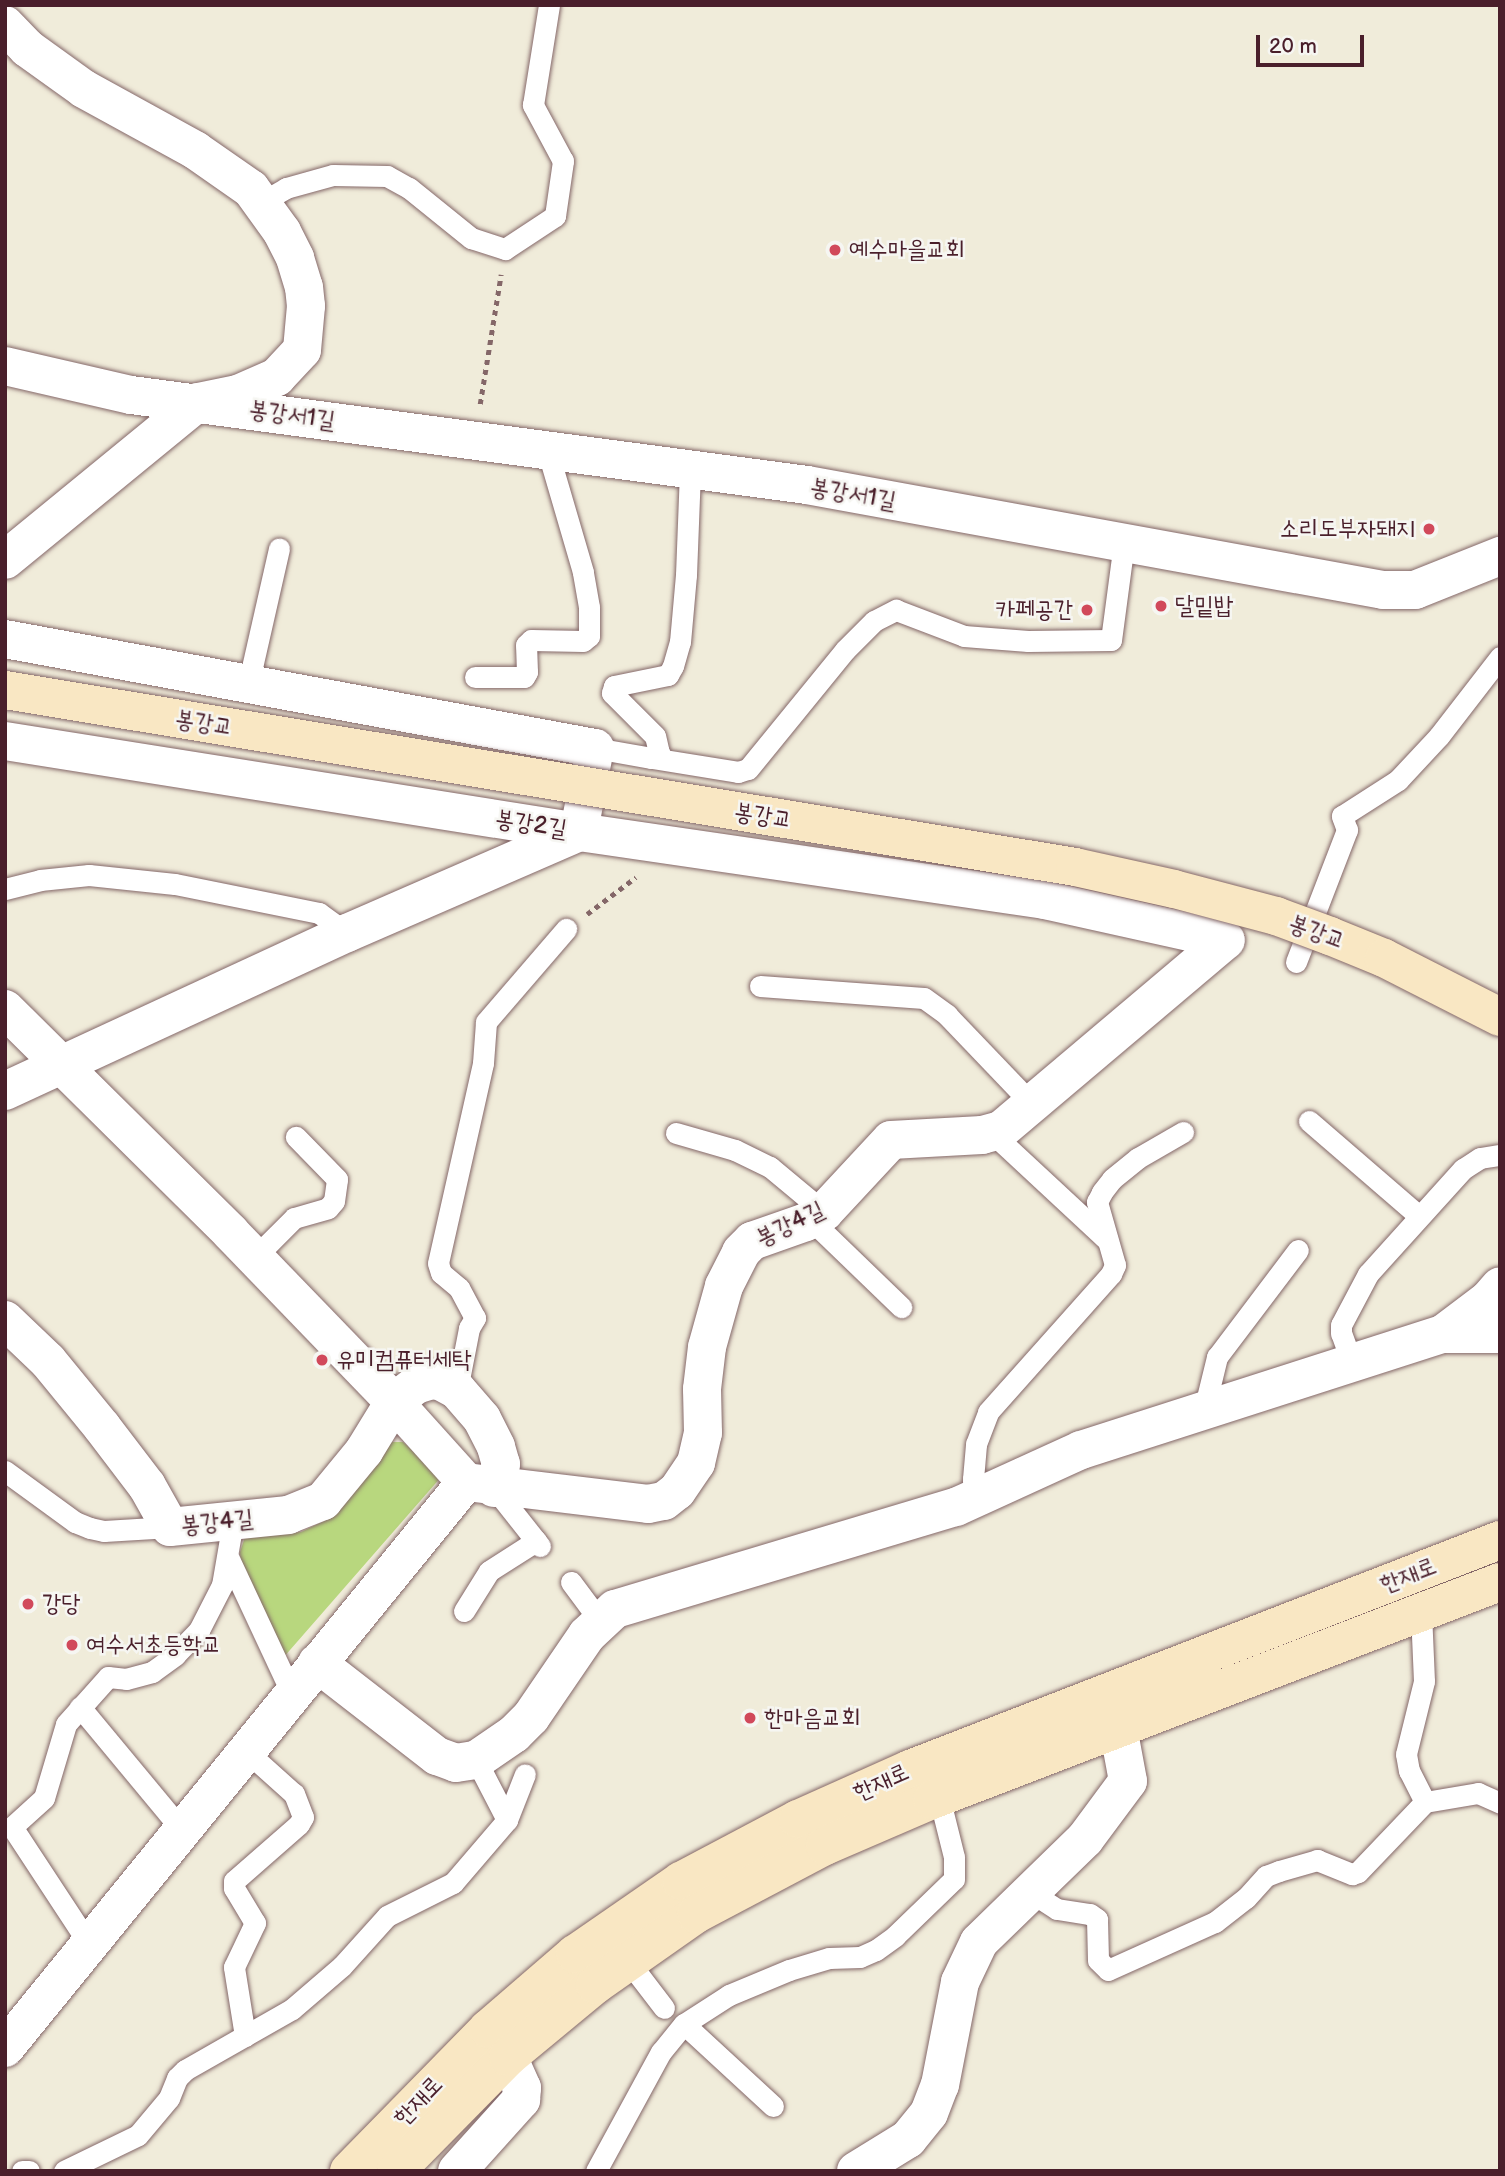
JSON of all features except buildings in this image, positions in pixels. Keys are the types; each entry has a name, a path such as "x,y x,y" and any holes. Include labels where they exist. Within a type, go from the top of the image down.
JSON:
{"street":[{"path":"5,25 27,48 84,89 195,150 235,176 262,202 282,232 303,280 306,314 302,350 276,377 258,387 198,402 21,529 5,560"},
{"name":"봉강서1길","path":"5,366 131,395 807,485 1394,591 1415,590 1500,556"},
{"path":"5,639 595,748 579,832 1045,900 1226,940 1032,1104 992,1133"},
{"name":"봉강교","path":"5,690 1075,867 1276,916 1384,958 1500,1017"},
{"name":"봉강2길","path":"5,741 579,832"},
{"name":"봉강2길","path":"5,1091 347,933 579,832"},
{"path":"5,1009 255,1257 394,1402 480,1485"},
{"name":"봉강4길","path":"480,1485 648,1503 664,1501 689,1478 701,1448 707,1347 724,1286 732,1268 752,1241 817,1216 891,1140 992,1133"},
{"path":"1443,1334 1489,1300 1500,1286"},
{"path":"5,1320 48,1361 102,1427 147,1486 170,1527"},
{"path":"317,1663 437,1756 456,1763 476,1760 514,1734 531,1717 600,1621 630,1602 976,1499 1081,1450 1443,1334 1500,1334"},
{"name":"봉강4길","path":"170,1527 288,1515 323,1501 364,1451 394,1402 416,1385 431,1380 440,1381 457,1390"},
{"path":"5,2048 317,1663 500,1464 496,1447 472,1405 457,1390"},
{"name":"한재로","path":"349,2171 488,2029 575,1954 681,1881 798,1819 910,1769 1500,1540"},
{"name":"한재로","path":"396,2171 508,2057 628,1961 696,1914 825,1846 939,1797 1500,1582"},
{"path":"856,2171 908,2139 929,2113 940,2085 956,1999 967,1962 979,1942 1085,1839 1128,1780 1118,1727"},
{"path":"457,2171 521,2099 522,2088 508,2057"}],"lane":[{"path":"262,202 286,188 333,175 387,176 409,188 471,238 505,250 555,216 563,161 533,105 549,5"},
{"path":"475,677 524,677 527,673 526,645 531,640 583,641 589,636 589,607 583,572 547,449"},
{"path":"652,758 659,753 655,736 612,693 614,686 668,675 673,666 680,642 687,575 690,469"},
{"path":"595,748 738,772 748,769 845,650 874,621 896,610 964,636 1028,641 1111,640 1124,542"},
{"path":"248,684 279,548"},
{"path":"1296,962 1347,830 1342,816 1398,780 1439,736 1500,657"},
{"path":"5,889 40,880 81,876 175,884 319,913 347,933"},
{"path":"457,1390 469,1328 475,1318 459,1288 441,1273 438,1263 483,1063 486,1021 566,929"},
{"path":"760,986 924,998 947,1015 1032,1104"},
{"path":"1309,1121 1419,1216"},
{"path":"976,1499 973,1479 976,1444 988,1412 1111,1273 1115,1265 1097,1202 1102,1192 1138,1158 1183,1132"},
{"path":"676,1133 735,1150 770,1167 901,1307"},
{"path":"992,1133 1111,1244"},
{"path":"255,1257 294,1218 328,1208 334,1201 337,1179 296,1137"},
{"path":"1352,1363 1341,1333 1349,1305 1368,1274 1472,1161 1500,1155"},
{"path":"1204,1410 1217,1357 1298,1250"},
{"name":"봉강4길","path":"5,1471 65,1515 90,1528 104,1531 170,1527"},
{"path":"464,1611 489,1571 538,1544 480,1485"},
{"path":"89,1944 8,1829 44,1798 66,1724 108,1677 118,1679 142,1676 175,1655 198,1630 212,1608 229,1559 233,1521"},
{"path":"229,1559 292,1694"},
{"path":"571,1582 600,1621"},
{"path":"1421,1612 1423,1681 1406,1754 1409,1771 1425,1802"},
{"path":"80,1707 182,1830"},
{"path":"245,2036 234,1967 255,1923 234,1888 234,1881 299,1824 303,1817 294,1794 246,1751"},
{"path":"476,1760 507,1820"},
{"path":"64,2171 138,2135 169,2098 177,2078 185,2070 292,2009 342,1966 387,1916 453,1883 507,1820 525,1774"},
{"path":"1029,1891 1057,1909 1090,1914 1097,1919 1098,1960 1108,1970 1215,1922 1246,1898 1266,1876 1317,1860 1352,1874 1358,1872 1425,1802 1478,1793 1500,1803"},
{"path":"606,2166 654,2045 729,1995 789,1970 829,1958 860,1957 876,1950 895,1936 954,1878 954,1857 939,1797"},
{"path":"628,1961 664,2008"},
{"path":"684,2024 774,2106"},
{"path":"22,2171 29,2171"}],"path":[{"path":"476,439 505,250"},
{"path":"566,929 679,846"}],"green space":[{"path":"388,1442 403,1442 442,1476 283,1658 241,1568 240,1552 245,1537 301,1532 324,1521"}],"place":[{"name":"예수마을교회","path":"835,250"},
{"name":"소리도부자돼지","path":"1429,529"},
{"name":"달밑밥","path":"1161,606"},
{"name":"카페공간","path":"1087,610"},
{"name":"유미컴퓨터세탁","path":"322,1360"},
{"name":"강당","path":"28,1604"},
{"name":"여수서초등학교","path":"72,1645"},
{"name":"한마음교회","path":"750,1718"}]}
